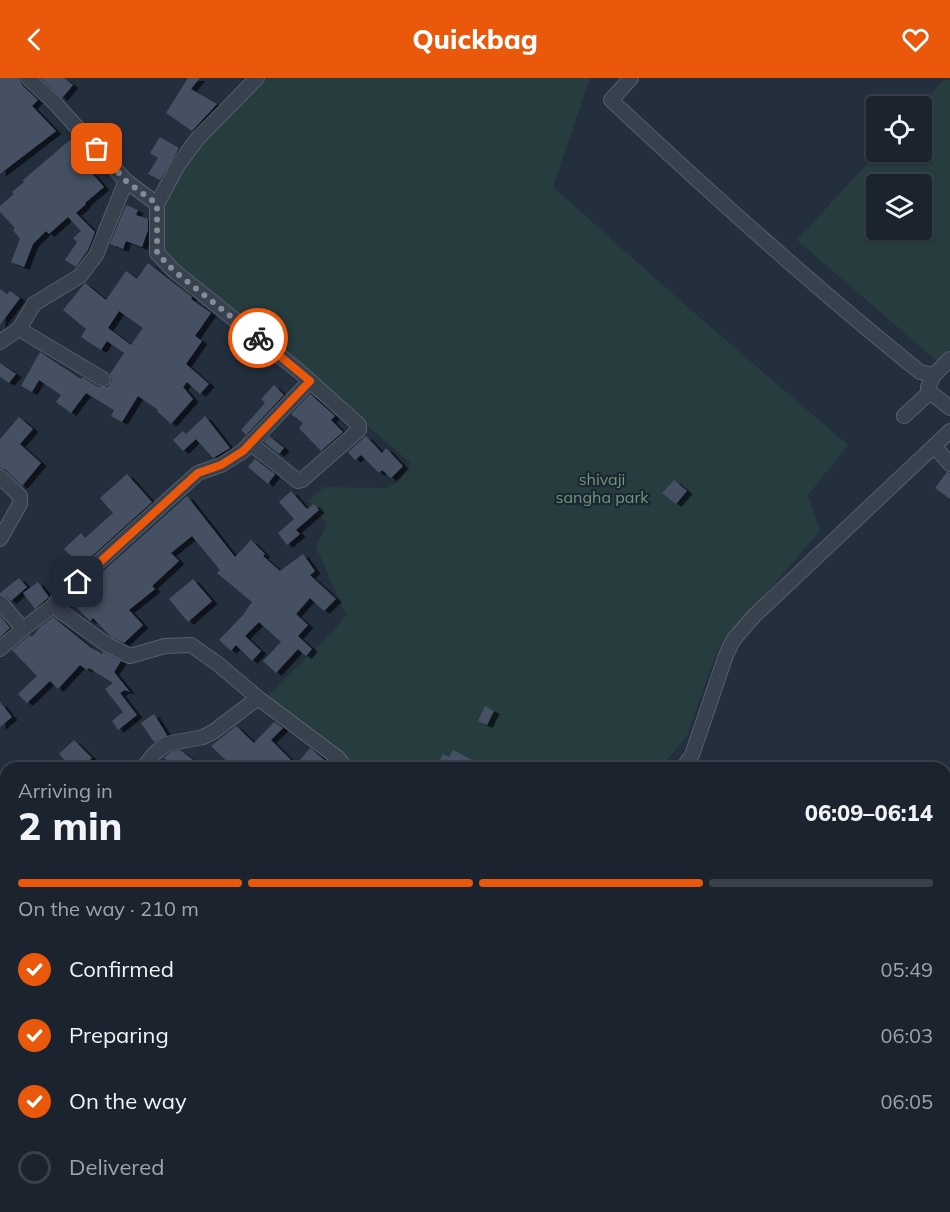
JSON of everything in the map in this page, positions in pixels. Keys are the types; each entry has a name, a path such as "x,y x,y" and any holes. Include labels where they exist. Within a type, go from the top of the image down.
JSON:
{"street":[{"path":"28,78 53,101 126,181 157,204"},
{"path":"250,443 298,481 359,430 359,425 310,381 174,271 157,253 157,204 178,165 198,138 257,78"},
{"path":"631,78 611,100 699,183 878,338 920,372 934,375"},
{"path":"0,342 19,329 34,304 80,276 96,255 126,181"},
{"path":"19,329 102,379"},
{"path":"950,358 934,375 928,387 930,392 950,408"},
{"path":"0,649 53,606 198,473 221,465 243,451 310,381"},
{"path":"904,416 930,392"},
{"path":"688,762 692,756 726,655 734,639 755,615 950,431"},
{"path":"934,446 950,464"},
{"path":"0,477 20,496 20,504 0,539"},
{"path":"0,602 23,629"},
{"path":"53,606 106,644 130,656 165,646 190,645 218,664 341,762"},
{"path":"148,762 165,744 203,737 258,698"}],"green space":[{"name":"shivaji sangha park","path":"262,78 590,78 553,187 700,318 848,445 808,495 820,531 718,649 687,736 665,762 348,762 266,698 336,628 346,615 316,547 327,524 308,501 324,487 387,488 399,481 411,463 164,252 164,210 187,154"},
{"path":"946,78 950,80 950,349 939,363 797,240 869,162 932,162 932,96 929,96"}],"building":[{"path":"0,78 19,78 22,85 38,100 32,106 56,131 0,174"},
{"path":"41,78 64,78 73,85 62,98"},
{"path":"188,78 200,78 191,89 217,104 192,131 166,113"},
{"path":"160,137 179,148 160,180 148,174 158,158 150,153"},
{"path":"70,140 74,145 78,141 92,158 85,165 104,187 76,213 95,232 88,250 76,267 65,260 77,242 73,238 81,231 68,217 49,234 46,231 33,244 24,267 11,262 20,239 13,230 15,228 0,212 0,206 14,194 12,192 24,182 23,180"},
{"path":"126,205 138,210 136,215 148,219 148,230 142,247 126,241 123,249 110,244"},
{"path":"148,263 211,313 195,336 202,341 186,364 209,384 200,394 187,382 183,387 193,399 171,424 158,410 138,396 122,422 111,416 114,410 86,393 71,413 56,402 61,395 39,380 32,392 21,386 40,352 81,379 82,377 99,387 108,387 112,380 110,374 124,353 107,341 101,350 81,337 86,329 63,310 85,283 106,300 126,271 137,279","holes":["119,311 143,328 131,345 108,328"]},
{"path":"0,289 7,294 10,291 20,298 0,325"},
{"path":"0,363 16,374 9,383 0,377"},
{"path":"274,385 284,395 246,435 241,430 265,403 261,399"},
{"path":"310,394 335,416 331,420 343,432 321,451 299,428 303,423 291,414"},
{"path":"205,416 230,448 213,458 196,439 183,451 173,440 183,431 186,434"},
{"path":"19,417 33,429 20,444 41,463 22,486 6,470 0,468 0,439"},
{"path":"269,436 284,448 279,454 264,442"},
{"path":"366,436 382,453 386,448 403,466 391,478 382,470 379,473 361,455 355,460 348,452"},
{"path":"255,459 275,474 268,484 248,467"},
{"path":"947,472 950,473 950,499 935,488"},
{"path":"127,474 152,502 81,566 64,549 81,533 85,538 113,513 100,498"},
{"path":"674,480 687,491 676,504 662,493"},
{"path":"291,491 307,509 314,504 319,510 296,530 300,534 287,545 278,533 294,519 279,502"},
{"path":"187,496 235,557 251,540 265,554 263,556 280,571 303,554 315,571 310,575 336,599 324,611 310,598 296,614 308,625 298,636 312,649 306,656 298,649 276,673 263,661 281,642 259,622 245,636 261,651 252,661 236,645 231,651 219,640 252,602 217,573 220,570 192,536 171,553 179,561 152,586 155,589 129,610 143,625 124,643 111,637 93,618 90,621 70,601"},
{"path":"19,578 27,587 11,601 0,593"},
{"path":"193,579 212,601 188,622 169,599"},
{"path":"38,582 49,597 35,609 23,593"},
{"path":"0,616 10,628 0,637"},
{"path":"53,617 90,647 121,661 114,672 130,692 125,690 120,693 137,715 118,730 112,721 123,712 105,689 113,683 89,668 87,670 80,665 58,689 50,681 27,703 18,694 37,676 12,650 30,635 32,637"},
{"path":"0,702 12,717 0,727"},
{"path":"485,706 494,711 487,725 478,721"},
{"path":"154,714 167,735 154,742 141,723"},
{"path":"274,722 283,728 271,740 293,762 228,762 211,746 236,726 254,743"},
{"path":"74,740 92,758 88,762 66,762 59,754"},
{"path":"310,748 327,762 298,762"},
{"path":"180,750 196,762 169,762 164,758 170,752"},
{"path":"453,750 476,762 439,762 443,754 449,757"}],"way so far":[{"path":"97,149 126,181 157,204 157,253 174,271 258,338"}],"route":[{"path":"78,582 198,473 221,465 243,451 310,381 258,338"}]}
